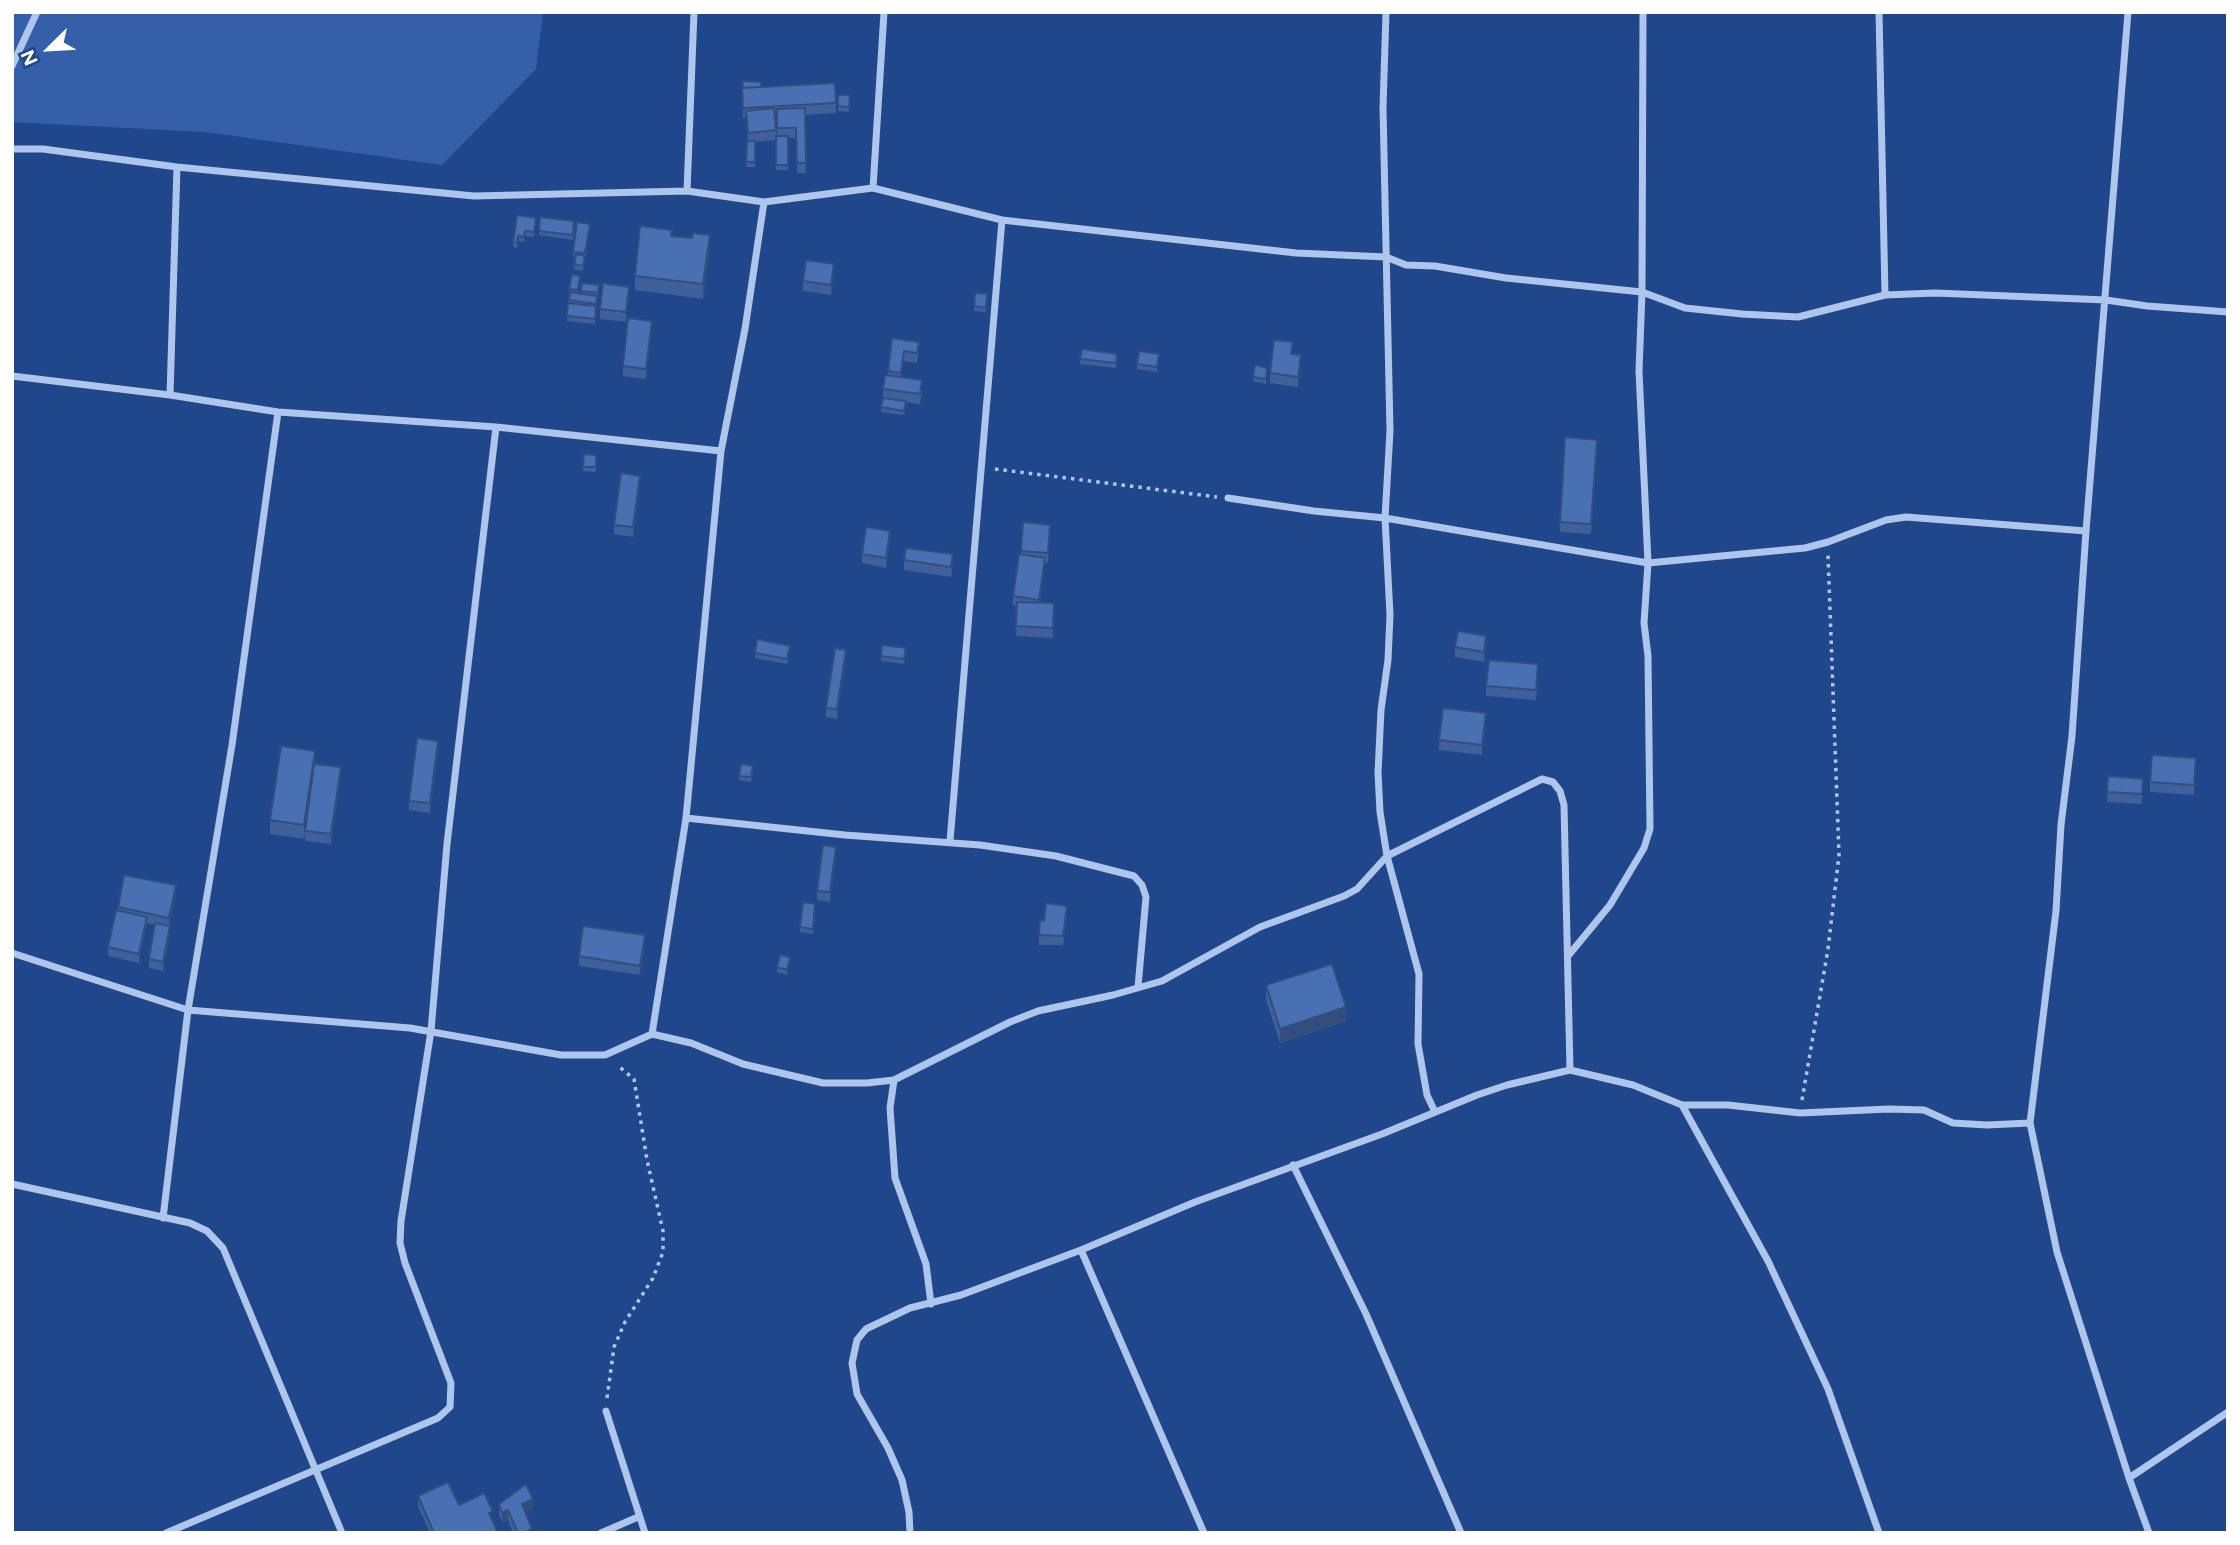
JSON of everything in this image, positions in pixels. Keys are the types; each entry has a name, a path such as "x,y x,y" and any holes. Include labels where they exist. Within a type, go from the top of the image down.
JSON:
{"street":[{"path":"12,66 37,12"},
{"path":"687,191 694,12"},
{"path":"873,188 884,12"},
{"path":"1386,12 1383,107 1390,431 1385,518 1390,615 1378,773 1380,812 1387,856 1419,974 1418,1044 1427,1095 1435,1112"},
{"path":"1567,956 1610,905 1644,848 1650,829 1648,656 1644,623 1648,563 1639,371 1642,292 1643,12"},
{"path":"1880,12 1885,295"},
{"path":"2128,12 2072,736 2061,825 2056,911 2030,1122 2057,1252 2149,1533"},
{"path":"12,149 43,149 177,167 474,196 687,191 764,202 873,188 1002,220 1296,253 1386,257 1406,265 1435,266 1506,278 1642,292 1685,308 1798,317 1885,295 1981,293 2106,300 2228,312"},
{"path":"170,395 177,167"},
{"path":"652,1034 686,818 721,452 745,329 764,202"},
{"path":"950,841 1002,220"},
{"path":"12,376 170,395 278,412 496,427 721,452"},
{"path":"163,1218 188,1010 232,745 278,412"},
{"path":"166,1533 438,1418 450,1407 451,1383 405,1262 400,1243 401,1220 431,1031 447,844 496,427"},
{"path":"1227,498 1385,518 1648,563 1805,548 1886,520 1906,517 2086,531"},
{"path":"12,953 188,1010 375,1024 431,1031 561,1055 605,1055 652,1034 691,1043 743,1065 823,1083 894,1080 1010,1022 1063,1004 1113,995 1162,981 1260,927 1344,896 1357,889 1387,856 1542,779 1553,782 1560,791 1564,805 1570,1070"},
{"path":"686,818 845,835 950,841 1056,856 1134,876 1142,885 1146,897 1138,987"},
{"path":"910,1533 902,1479 888,1448 857,1394 852,1363 858,1340 866,1329 909,1308 931,1304 1081,1250 1147,1221 1507,1085 1570,1070 1633,1085 1682,1105 1728,1105 1800,1113 1924,1110 1953,1123 1987,1125 2030,1122"},
{"path":"894,1080 891,1108 895,1178 926,1264 931,1304"},
{"path":"1682,1105 1768,1261 1828,1389 1879,1533"},
{"path":"1293,1165 1366,1314 1461,1533"},
{"path":"12,1184 190,1223 207,1231 223,1248 342,1533"},
{"path":"1081,1250 1204,1533"},
{"path":"606,1411 645,1533"},
{"path":"2129,1478 2228,1412"},
{"path":"601,1533 638,1517"}],"path":[{"path":"983,467 1227,498"},
{"path":"1800,1113 1828,949 1839,855 1828,542"},
{"path":"605,1055 634,1079 647,1160 663,1231 663,1252 653,1278 625,1322 614,1348 606,1411"}],"shaded area":[{"path":"12,12 543,12 536,69 442,165 205,132 12,122"}],"building":[{"path":"743,81 761,82 761,87 742,88"},
{"path":"835,83 836,103 743,108 742,88"},
{"path":"838,95 850,95 849,107 838,106"},
{"path":"774,108 776,130 748,133 746,111"},
{"path":"805,108 806,163 797,163 796,128 777,128 777,109"},
{"path":"776,136 788,136 788,165 776,165"},
{"path":"747,141 755,141 755,162 746,162"},
{"path":"517,215 536,218 534,232 525,231 524,237 518,236 517,243 513,242"},
{"path":"540,217 574,221 573,235 539,231"},
{"path":"577,222 590,224 585,253 573,252"},
{"path":"640,226 672,230 671,236 692,238 693,233 710,235 703,284 635,276"},
{"path":"576,254 585,256 583,266 574,264"},
{"path":"806,260 834,264 831,285 803,281"},
{"path":"572,274 580,276 578,290 569,289"},
{"path":"582,283 599,285 598,293 581,291"},
{"path":"603,283 629,287 626,312 600,309"},
{"path":"570,292 597,296 596,304 569,300"},
{"path":"975,293 987,294 986,308 974,306"},
{"path":"568,303 596,306 595,319 567,316"},
{"path":"628,318 652,321 646,369 623,366"},
{"path":"892,338 919,342 917,353 904,351 901,373 888,371"},
{"path":"1274,340 1293,342 1291,354 1301,355 1298,377 1270,373"},
{"path":"1082,349 1117,354 1116,363 1080,359"},
{"path":"1139,351 1159,354 1157,367 1137,364"},
{"path":"1255,365 1267,368 1266,379 1253,377"},
{"path":"885,375 922,380 920,394 883,389"},
{"path":"883,398 906,401 904,411 881,407"},
{"path":"1565,437 1597,440 1591,524 1560,522"},
{"path":"584,454 596,455 596,467 583,467"},
{"path":"621,473 640,476 633,527 614,525"},
{"path":"1023,522 1050,525 1048,553 1021,551"},
{"path":"866,527 890,531 886,558 862,554"},
{"path":"906,548 953,554 951,567 904,560"},
{"path":"1019,554 1045,558 1039,600 1013,596"},
{"path":"1017,602 1054,603 1053,628 1016,626"},
{"path":"1458,631 1486,636 1484,652 1455,647"},
{"path":"757,639 790,646 787,659 755,653"},
{"path":"882,645 906,648 904,659 881,656"},
{"path":"835,648 846,650 837,709 826,708"},
{"path":"1489,660 1538,664 1536,690 1486,686"},
{"path":"1443,708 1486,713 1482,745 1439,740"},
{"path":"417,738 438,741 430,803 409,801"},
{"path":"281,746 315,751 304,825 270,820"},
{"path":"2152,755 2196,758 2194,785 2150,782"},
{"path":"314,764 341,767 331,834 305,831"},
{"path":"741,764 753,766 751,777 739,776"},
{"path":"2108,776 2143,779 2142,794 2107,792"},
{"path":"823,845 836,847 830,892 817,891"},
{"path":"124,875 176,885 169,918 118,907"},
{"path":"803,902 815,904 813,929 800,927"},
{"path":"1046,903 1067,906 1063,936 1039,935 1040,920 1044,921"},
{"path":"116,910 147,917 139,954 108,947"},
{"path":"155,923 170,926 163,962 149,959"},
{"path":"583,926 645,935 640,966 579,956"},
{"path":"780,955 790,957 787,970 777,967"},
{"path":"1332,964 1346,1007 1280,1029 1266,985"},
{"path":"448,1482 459,1505 484,1493 493,1511 489,1513 498,1533 434,1533 418,1496"},
{"path":"526,1484 533,1499 522,1504 532,1529 518,1533 508,1510 502,1513 499,1504"}]}
